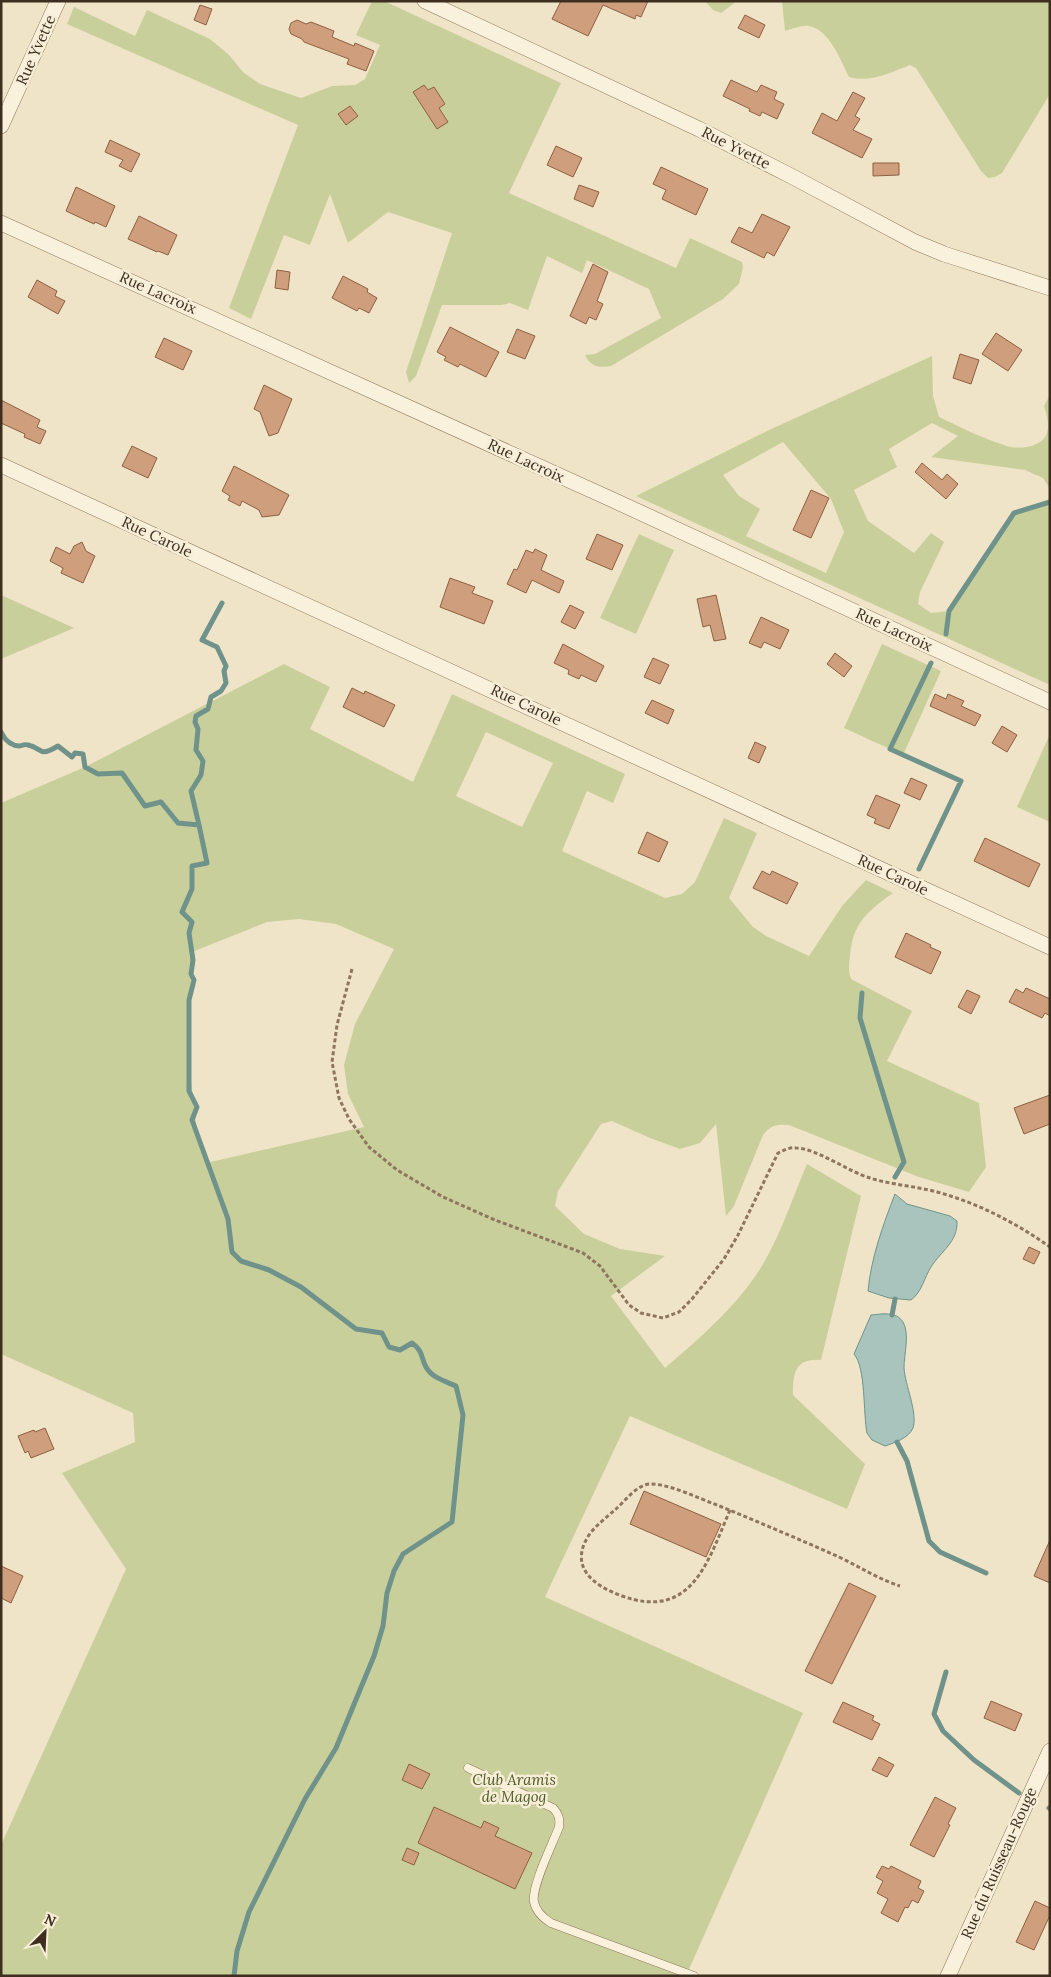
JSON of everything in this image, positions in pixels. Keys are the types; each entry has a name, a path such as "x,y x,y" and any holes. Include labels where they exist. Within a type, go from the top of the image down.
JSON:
{"street":[{"name":"Rue Yvette","path":"1,126 58,1"},
{"name":"Rue Yvette","path":"425,1 698,128 793,176 915,242 944,254 1050,288"},
{"name":"Rue Lacroix","path":"1,223 586,488 1050,702"},
{"name":"Rue Carole","path":"1,465 1050,947"},
{"name":"Rue du Ruisseau-Rouge","path":"948,1976 1050,1751"}],"lane":[{"path":"468,1768 553,1808 558,1813 559,1827 534,1893 536,1909 542,1917 551,1923 694,1976"}],"path":[{"path":"352,969 337,1025 332,1062 339,1098 349,1119 369,1148 397,1170 443,1197 495,1220 583,1253 600,1266 629,1305 641,1313 663,1318 679,1312 692,1298 724,1259 738,1235 778,1153 787,1149 807,1150 868,1177 937,1192 965,1201 999,1216 1032,1234 1050,1247"},
{"path":"730,1510 707,1564 698,1578 686,1591 671,1598 654,1601 630,1599 600,1586 590,1578 583,1568 583,1547 589,1535 644,1484 656,1484 730,1510 839,1557 875,1577 900,1586"}],"green space":[{"path":"372,1 384,1 561,83 509,193 676,268 690,238 742,262 743,267 739,284 723,299 611,366 599,367 590,362 585,355 595,354 661,318 649,289 587,260 582,273 547,256 528,310 510,303 502,305 442,305 416,376 409,383 406,372 452,233 388,212 348,243 330,194 310,245 284,235 251,319 229,308 298,125 67,24 74,7 135,36 147,10 210,39 229,55 243,72 260,84 301,98 332,86 355,85 365,79 380,45 356,35"},
{"path":"705,1 737,1 721,13 713,10"},
{"path":"782,1 1050,1 1050,94 1002,173 988,178 981,171 916,68 910,65 887,74 865,79 849,77 834,47 823,33 809,26 785,31"},
{"path":"932,356 933,396 939,417 979,436 1007,446 1027,447 1035,445 1045,437 1048,421 1044,406 1050,395 1050,489 1043,478 1025,470 931,457 958,436 932,423 889,449 897,467 854,490 868,521 914,553 931,533 944,542 920,592 918,604 931,613 949,611 1014,513 1049,504 1050,496 1050,685 636,496 769,430","holes":["783,442 831,499 844,532 826,573 746,536 760,509 739,496 723,475"]},
{"path":"639,534 674,550 636,634 600,618"},
{"path":"1,595 74,628 1,659"},
{"path":"882,644 941,671 903,755 844,728"},
{"path":"284,664 330,687 310,729 413,782 452,694 625,774 613,803 587,791 562,851 665,898 682,894 695,882 724,818 757,833 729,898 753,927 766,936 809,956 842,906 866,880 893,893 869,912 858,926 852,944 849,965 850,976 851,979 912,1011 887,1061 979,1103 986,1167 969,1192 919,1177 789,1125 781,1125 772,1127 763,1135 734,1206 726,1216 716,1124 700,1143 680,1149 612,1121 601,1124 558,1191 555,1206 584,1234 620,1249 665,1256 611,1296 665,1368 716,1322 740,1296 760,1269 774,1244 807,1164 861,1196 821,1360 812,1360 801,1364 795,1374 793,1387 793,1395 865,1464 847,1509 630,1416 545,1597 803,1713 686,1976 1,1976 1,1845 126,1569 62,1473 135,1442 133,1413 1,1354 1,803 85,767","holes":["486,732 553,763 522,827 456,796","299,919 336,924 394,949 355,1024 344,1065 348,1094 364,1127 206,1163 196,1123 189,1065 192,952 267,922"]},
{"path":"1050,734 1050,822 1017,807"}],"water":[{"path":"895,1194 907,1204 950,1216 957,1221 957,1228 952,1241 931,1267 920,1289 911,1300 889,1298 868,1291 875,1254"},
{"path":"888,1314 897,1316 903,1322 906,1332 904,1368 913,1407 913,1428 905,1437 885,1446 872,1440 867,1433 861,1369 854,1354 871,1315"}],"building":[{"path":"561,1 648,1 641,17 636,15 635,19 603,5 588,36 552,19"},
{"path":"200,5 212,9 206,25 194,20"},
{"path":"745,15 765,25 759,38 738,28"},
{"path":"297,20 306,24 311,22 334,31 332,37 354,46 355,43 374,51 366,71 347,64 349,59 304,42 302,39 291,34 289,29 291,23"},
{"path":"731,80 757,92 761,85 777,92 774,99 784,104 777,119 762,112 760,116 723,96"},
{"path":"424,85 428,90 434,87 445,104 439,108 448,122 437,129 413,92"},
{"path":"853,92 865,98 855,116 860,119 853,130 872,139 862,158 812,133 822,113 837,121"},
{"path":"350,106 358,116 346,125 338,114"},
{"path":"110,140 140,154 131,172 119,166 123,160 105,152"},
{"path":"556,146 582,158 573,177 547,165"},
{"path":"873,163 899,163 899,175 873,176"},
{"path":"661,167 708,189 696,215 662,199 666,190 653,184"},
{"path":"579,185 599,192 593,207 574,199"},
{"path":"76,187 115,206 106,227 95,222 94,224 66,211"},
{"path":"762,214 790,227 774,256 767,252 764,258 731,242 739,227 752,233"},
{"path":"139,216 177,235 168,255 128,239"},
{"path":"593,264 608,272 597,301 603,304 596,320 589,317 586,324 570,316"},
{"path":"277,270 290,272 288,290 275,288"},
{"path":"343,276 368,289 367,292 377,298 369,313 359,308 357,311 332,298"},
{"path":"37,280 57,291 55,296 65,301 58,314 28,297"},
{"path":"450,327 499,352 486,377 460,364 458,367 444,360 446,357 437,352"},
{"path":"517,329 535,336 525,359 507,352"},
{"path":"996,333 1022,350 1008,371 982,354"},
{"path":"164,338 192,351 183,370 155,357"},
{"path":"960,354 979,360 971,384 953,378"},
{"path":"264,385 292,399 278,433 269,436 260,412 254,409"},
{"path":"1,400 40,420 37,427 46,431 40,444 24,437 25,434 1,423"},
{"path":"132,446 157,458 148,478 122,466"},
{"path":"922,463 942,480 947,474 958,484 946,499 915,472"},
{"path":"234,466 289,495 279,515 262,517 259,510 242,501 240,506 228,500 230,496 222,491"},
{"path":"811,490 829,498 811,538 793,530"},
{"path":"597,534 623,545 612,570 586,559"},
{"path":"82,542 86,551 95,556 83,583 61,573 63,568 50,561 56,547 70,554 74,546"},
{"path":"535,549 547,555 541,570 564,581 559,593 532,580 526,593 507,584 514,569 517,570 526,550 533,553"},
{"path":"450,578 475,587 472,593 493,601 484,624 440,607"},
{"path":"716,595 726,639 714,641 710,625 703,627 697,599"},
{"path":"570,605 584,612 575,629 561,622"},
{"path":"761,617 789,630 780,649 764,642 761,648 749,643"},
{"path":"563,644 604,666 596,682 581,675 579,679 568,674 569,670 554,663"},
{"path":"835,653 852,666 844,677 827,664"},
{"path":"653,658 669,665 660,684 644,677"},
{"path":"352,688 364,694 365,691 395,705 384,727 343,707"},
{"path":"935,694 946,699 948,694 964,701 961,706 981,715 975,726 930,706"},
{"path":"652,700 674,710 668,724 645,713"},
{"path":"1002,726 1017,735 1007,752 992,743"},
{"path":"755,742 766,747 759,763 748,758"},
{"path":"911,778 927,785 920,800 904,793"},
{"path":"876,795 900,805 889,829 874,823 876,819 867,815"},
{"path":"647,832 668,842 659,862 638,853"},
{"path":"985,838 1040,864 1029,887 974,861"},
{"path":"762,871 770,875 772,871 798,883 787,904 753,888"},
{"path":"906,933 941,952 931,974 895,957"},
{"path":"1026,988 1050,999 1050,1016 1045,1013 1042,1018 1009,1002 1016,989 1023,993"},
{"path":"967,990 980,996 971,1014 958,1007"},
{"path":"1050,1095 1050,1124 1024,1134 1014,1108"},
{"path":"1029,1247 1040,1252 1034,1264 1023,1259"},
{"path":"45,1428 54,1449 31,1458 28,1451 25,1453 18,1436"},
{"path":"644,1491 721,1524 706,1557 630,1524"},
{"path":"1050,1540 1050,1583 1034,1576"},
{"path":"1,1566 23,1576 11,1603 1,1598"},
{"path":"849,1583 876,1596 832,1684 805,1671"},
{"path":"991,1701 1022,1714 1015,1731 984,1718"},
{"path":"843,1702 874,1716 872,1720 880,1724 872,1740 833,1722"},
{"path":"879,1757 894,1765 887,1777 872,1770"},
{"path":"409,1764 430,1774 422,1789 402,1780"},
{"path":"935,1797 956,1808 934,1857 910,1845"},
{"name":"Club Aramis de Magog","path":"434,1807 481,1828 484,1821 499,1828 495,1836 532,1853 515,1889 418,1843"},
{"path":"407,1848 419,1853 414,1865 402,1860"},
{"path":"882,1866 889,1869 891,1866 921,1881 918,1888 924,1891 918,1903 912,1900 908,1908 905,1907 898,1922 881,1913 888,1899 877,1893 883,1881 876,1877"},
{"path":"1035,1901 1050,1908 1050,1915 1034,1950 1016,1942"}],"waterway":[{"path":"946,634 949,611 1014,513 1050,502"},
{"path":"199,825 191,791 201,775 203,761 196,750 198,729 195,722 196,716 208,709 211,697 221,691 226,683 224,671 226,666 217,647 202,640 222,603"},
{"path":"919,869 961,781 890,749 931,663"},
{"path":"1,732 6,740 14,745 33,746 44,752 58,746 72,757 75,753 83,754 85,767 98,774 122,773 145,806 161,802 178,823 199,825 207,863 192,866 192,889 182,912 192,922 189,933 193,960 191,974 194,980 189,1000 189,1091 197,1107 192,1120 228,1219 232,1252 241,1261 269,1270 301,1287 356,1329 382,1333 389,1347 400,1350 412,1343 420,1352 426,1367 432,1374 456,1386 463,1415 452,1522 403,1554 394,1571 387,1593 383,1626 374,1656 336,1748 305,1799 249,1912 237,1951 234,1976"},
{"path":"862,993 860,1018 904,1162 895,1177"},
{"path":"892,1315 895,1299"},
{"path":"897,1442 907,1461 929,1541 940,1552 986,1573"},
{"path":"946,1672 934,1714 943,1731 974,1760 1019,1793"}]}
